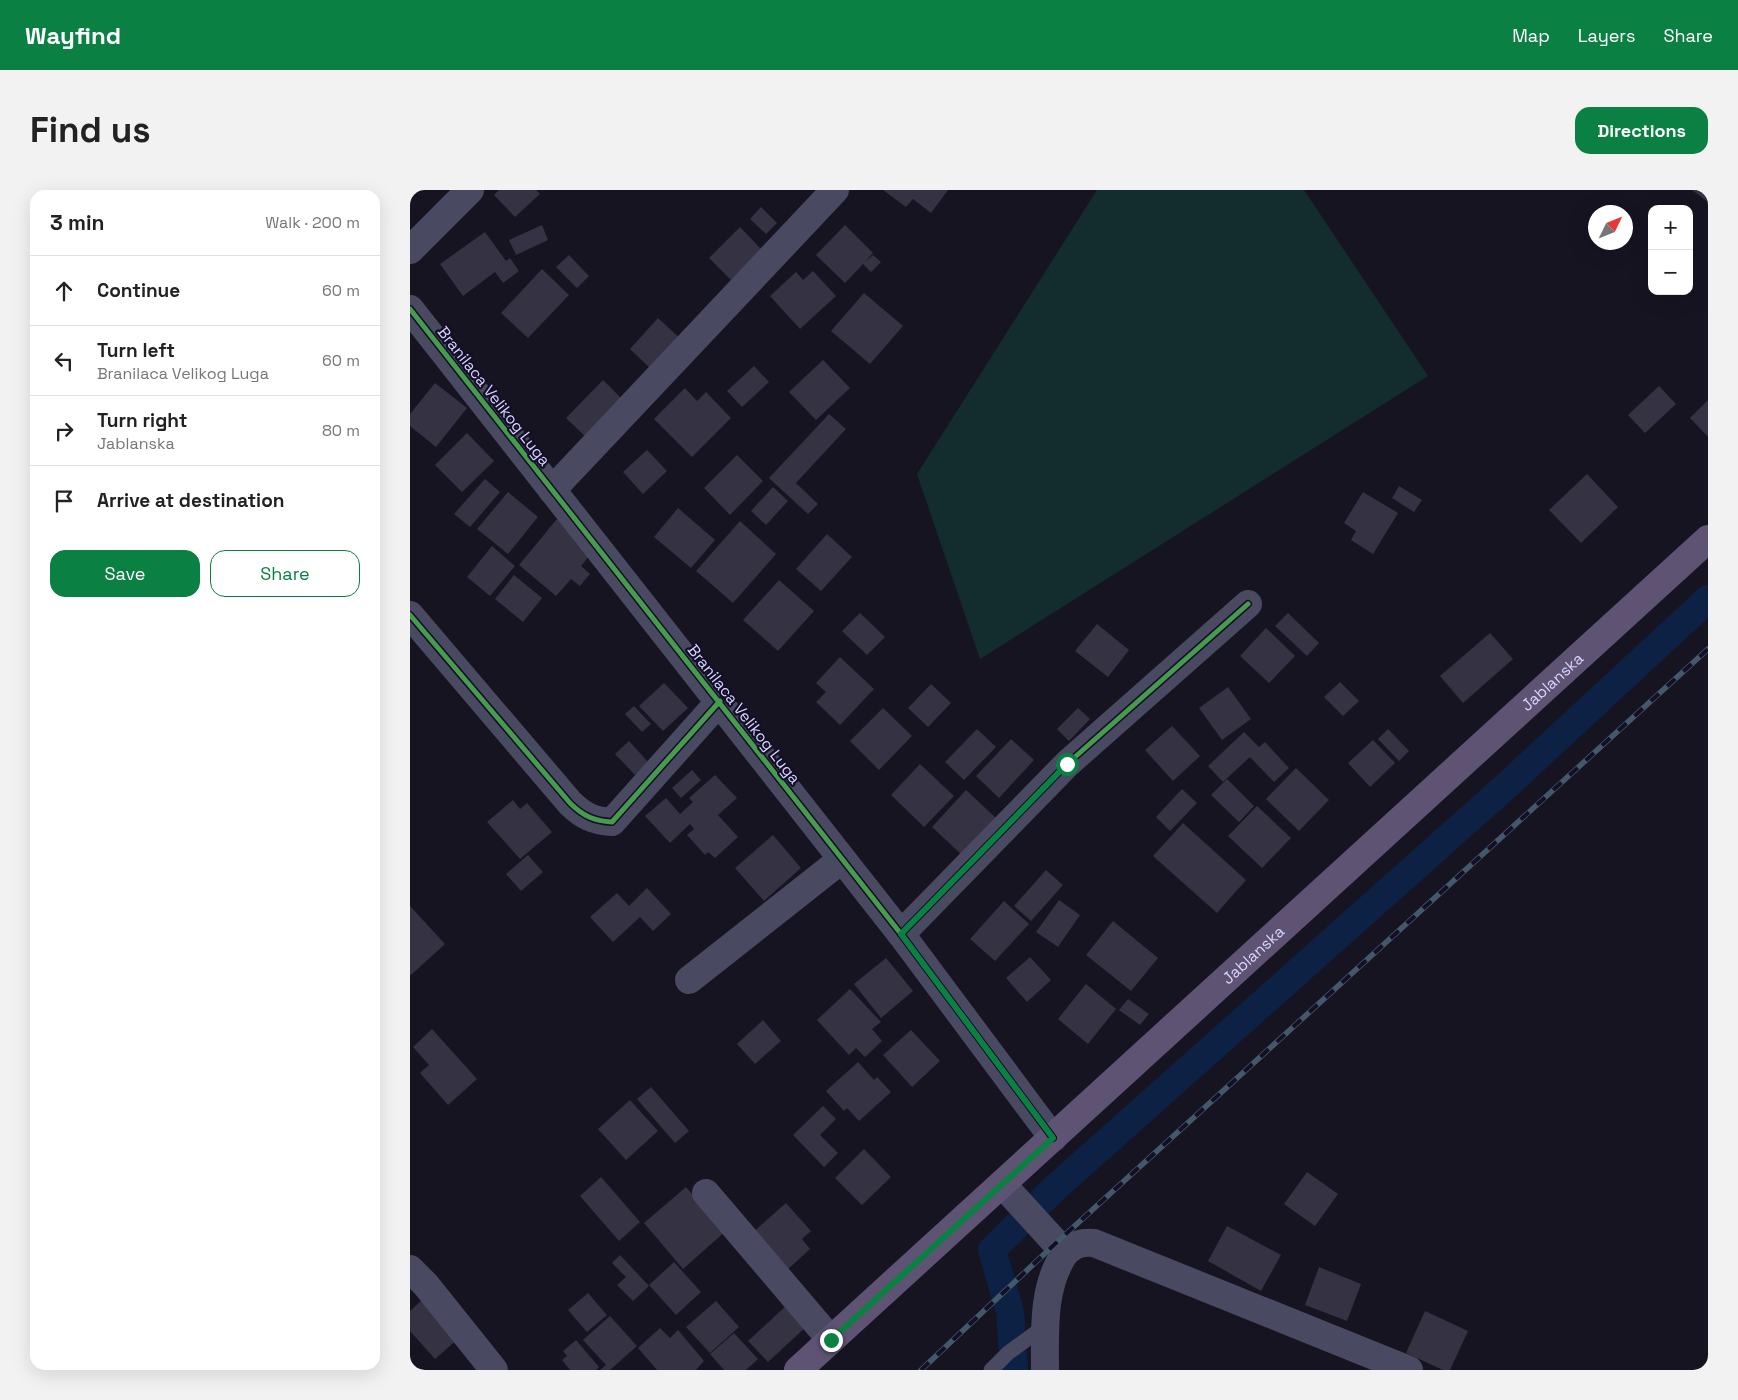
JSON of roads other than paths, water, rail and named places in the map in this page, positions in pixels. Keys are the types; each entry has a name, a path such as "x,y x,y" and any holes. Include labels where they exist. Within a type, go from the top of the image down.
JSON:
{"main road":[{"name":"Jablanska","path":"798,1370 1006,1189 1053,1138 1708,539"}],"street":[{"path":"410,250 470,190"},
{"path":"552,490 835,190"},
{"name":"Branilaca Velikog Luga","path":"410,309 901,934 1053,1138"},
{"path":"901,934 1067,764 1248,604"},
{"path":"410,615 570,803 582,815 598,821 612,822 720,702"},
{"path":"688,980 841,860"},
{"path":"1006,1189 1057,1244 1073,1245 1081,1242 1094,1242 1409,1370"},
{"path":"706,1193 831,1340"},
{"path":"1045,1370 1036,1333 1051,1279 1057,1244"},
{"path":"410,1269 426,1285 494,1370"}],"lane":[{"path":"991,1370 1008,1353 1036,1333"}],"waterway":[{"path":"1014,1370 1010,1312 992,1250 1055,1188 1505,787 1708,599"}],"railway":[{"path":"921,1370 1056,1243 1708,649"}]}
